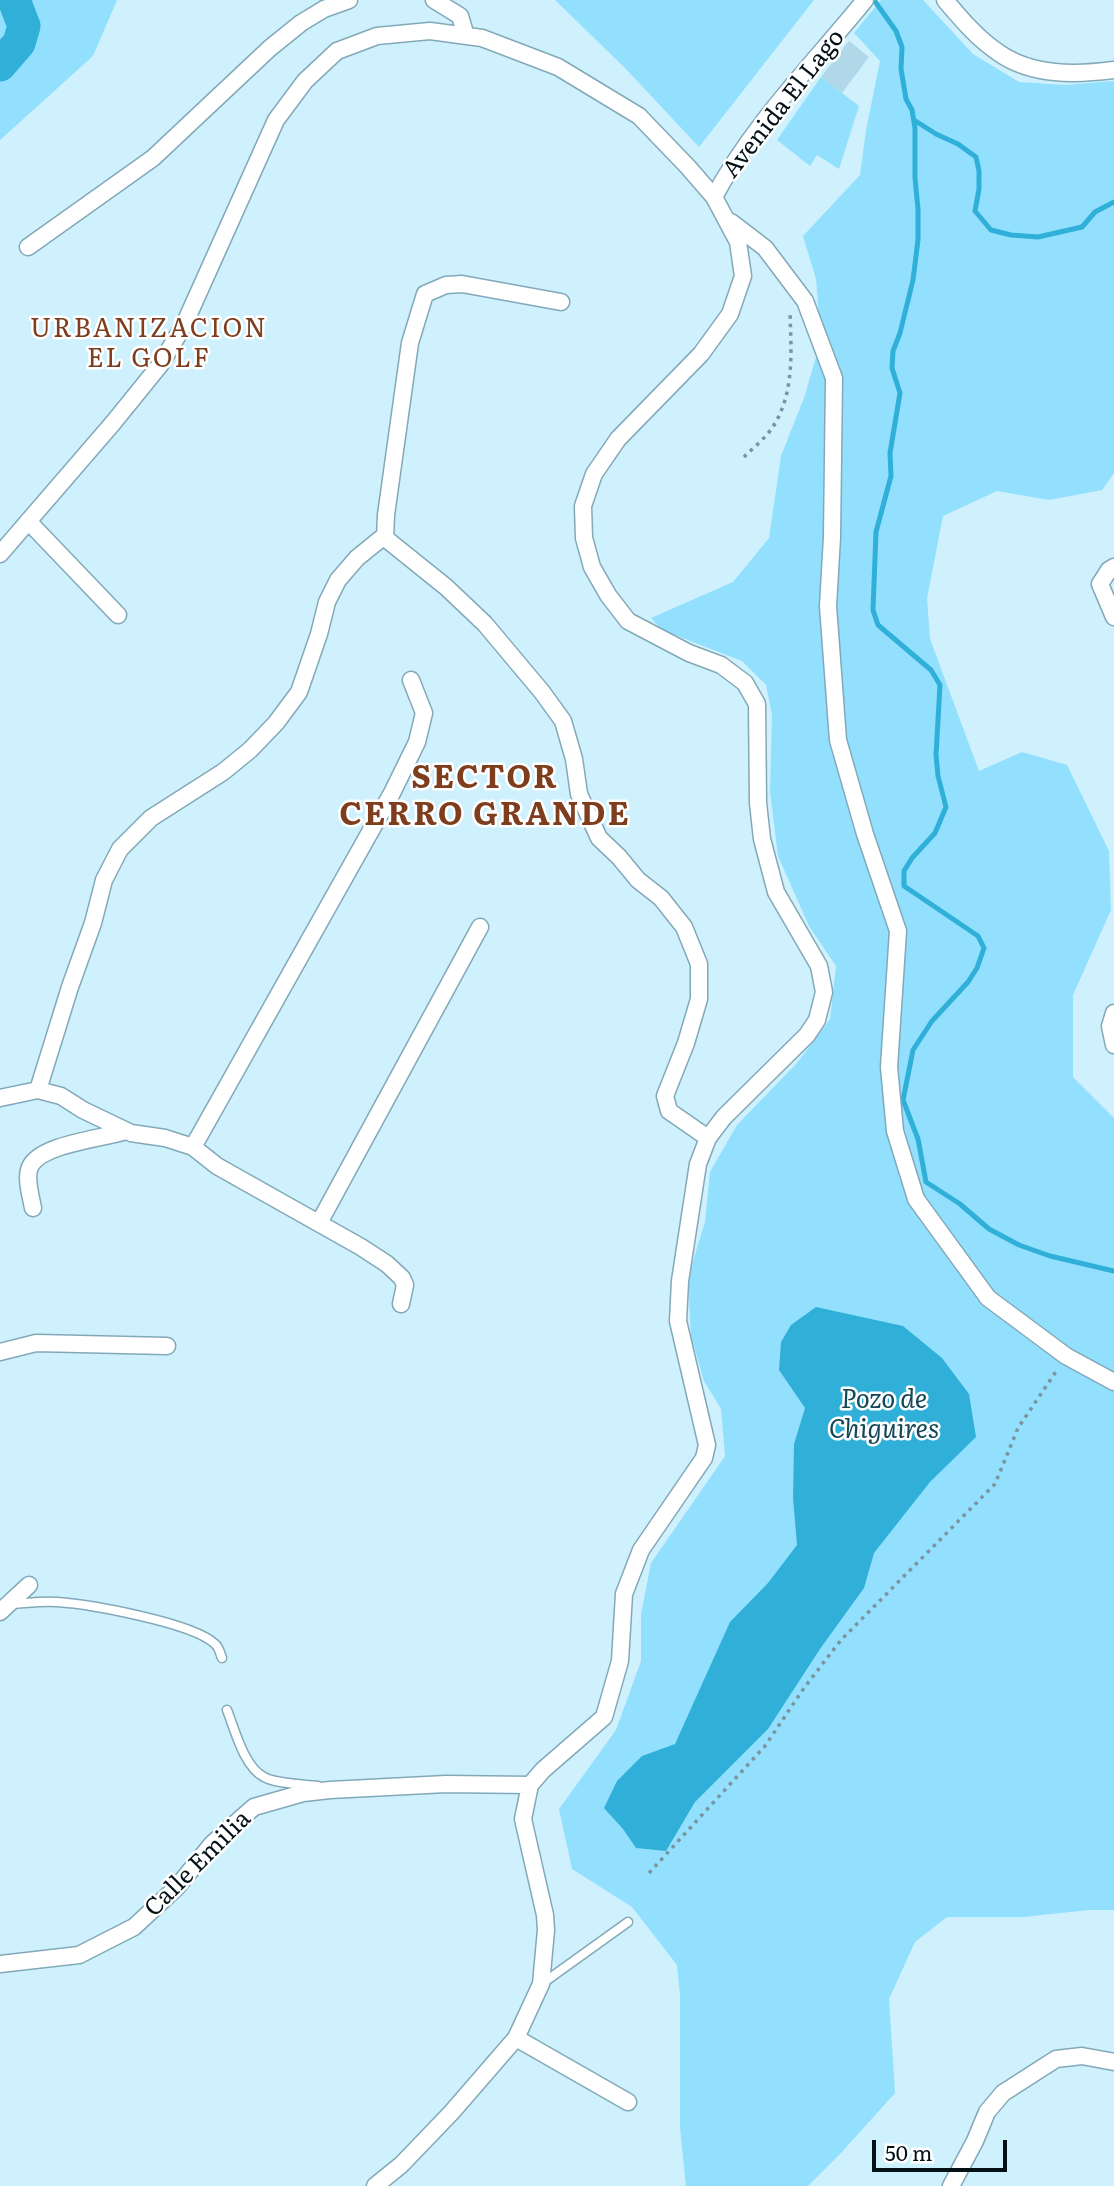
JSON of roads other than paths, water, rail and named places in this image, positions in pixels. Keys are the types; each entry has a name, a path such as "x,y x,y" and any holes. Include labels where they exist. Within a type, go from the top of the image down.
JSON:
{"street":[{"path":"28,247 153,158 270,48 301,23 324,9 349,0"},
{"path":"434,0 460,16 466,36"},
{"name":"Avenida El Lago","path":"530,1785 543,1770 604,1717 620,1661 624,1594 641,1550 704,1458 707,1445 678,1321 680,1281 698,1164 708,1138 724,1117 807,1035 817,1020 824,992 819,966 776,892 762,839 758,803 757,704 745,683 721,665 689,653 628,621 608,595 592,567 584,538 583,506 594,474 618,439 701,354 730,314 743,276 738,242 714,197 723,179 765,120 865,0"},
{"path":"945,0 976,35 1000,54 1026,66 1050,72 1089,74 1114,70"},
{"path":"0,554 160,365 184,325 276,120 305,81 337,51 377,36 430,31 482,38 558,67 639,116 714,197"},
{"path":"726,219 765,248 805,301 834,378 832,537 828,606 838,740 898,931 889,1068 895,1131 916,1199 988,1298 1066,1356 1114,1382"},
{"path":"385,538 410,343 425,294 446,285 462,284 561,302"},
{"path":"28,521 118,615"},
{"path":"385,538 446,587 485,624 542,692 563,721 574,759 579,794 598,838 638,880 661,898 684,927 699,964 699,999 686,1043 665,1096 669,1111 708,1138"},
{"path":"38,1090 93,923 104,880 120,849 151,818 232,765 276,723 299,692 327,602 338,580 357,558 385,538"},
{"path":"1114,567 1100,584 1114,617"},
{"path":"193,1147 392,793 417,742 424,713 411,680"},
{"path":"319,1223 480,927"},
{"path":"1114,1013 1110,1027 1114,1045"},
{"path":"0,1098 38,1090 61,1096 83,1111 126,1131 165,1138 193,1147 217,1166 387,1264 402,1278 405,1285 401,1304"},
{"path":"33,1208 28,1172 38,1157 54,1148 126,1131"},
{"path":"0,1352 36,1343 167,1346"},
{"path":"5,1608 29,1585"},
{"name":"Calle Emilia","path":"0,1964 79,1955 134,1927 177,1887 212,1844 254,1807 303,1793 330,1790 446,1784 530,1785"},
{"path":"375,2186 401,2165 451,2113 516,2038 541,1984 545,1915 523,1819 530,1785"},
{"path":"516,2038 628,2102"},
{"path":"951,2186 987,2112 1003,2093 1056,2059 1082,2056 1114,2062"}],"lane":[{"path":"5,1608 56,1602 115,1610 167,1623 206,1637 218,1645 222,1658"},
{"path":"227,1710 247,1759 265,1779 330,1790"},
{"path":"541,1984 628,1922"}],"water":[{"name":"Pozo de Chiguires","path":"816,1307 903,1326 942,1358 969,1394 976,1437 930,1482 874,1553 864,1588 768,1729 695,1802 666,1851 636,1848 604,1808 617,1781 642,1756 675,1744 730,1622 768,1583 797,1545 793,1498 794,1444 805,1408 779,1370 781,1342 791,1325"}],"waterway":[{"path":"0,65 19,43 24,26 14,0"},
{"path":"874,0 896,31 902,47 901,69 915,128 918,240 913,280 893,351 892,368 900,393 890,453 891,476 876,532 873,610 878,625 931,670 940,685 936,755 946,807 935,833 904,871 904,886 978,936 984,948 977,968 968,982 932,1021 913,1050 903,1100 918,1139 926,1182 960,1204 989,1229 1019,1245 1050,1256 1114,1271"},
{"path":"914,120 976,157 979,189 975,211 991,230 1038,237 1082,227 1095,212 1114,202"}],"district":[{"name":"URBANIZACION EL GOLF","path":"149,344"},
{"name":"SECTOR CERRO GRANDE","path":"485,798"}]}
